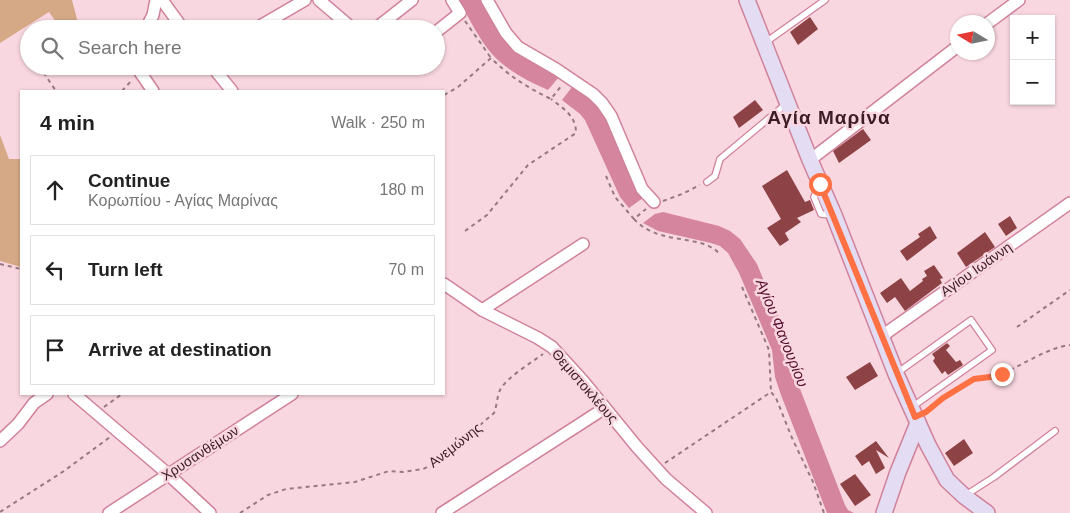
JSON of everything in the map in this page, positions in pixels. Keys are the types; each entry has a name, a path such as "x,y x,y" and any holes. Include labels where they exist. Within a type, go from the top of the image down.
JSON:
{"main road":[{"path":"748,1 914,416 947,480 964,496 987,513"},
{"path":"884,513 914,416"}],"street":[{"path":"150,20 156,0"},
{"path":"162,0 176,20"},
{"path":"271,20 305,0"},
{"path":"319,0 342,20"},
{"path":"386,20 412,0"},
{"path":"445,25 460,13 452,0"},
{"path":"487,0 512,41 526,52 593,94 602,103 611,116 642,189 654,202"},
{"path":"995,19 1019,0"},
{"path":"810,160 950,52"},
{"path":"143,75 152,90"},
{"path":"219,75 231,90"},
{"name":"Αγίου Ιωάννη","path":"882,336 1070,203"},
{"path":"482,310 583,244"},
{"name":"Θεμιστοκλέους","path":"446,289 552,347 657,469 691,502 706,513"},
{"path":"0,441 12,430 34,403 46,395"},
{"path":"75,395 168,474 210,513"},
{"name":"Χρυσανθέμων","path":"109,513 290,395"},
{"path":"442,513 605,408"}],"lane":[{"path":"764,43 825,0"},
{"path":"707,182 715,176 720,159 787,102"},
{"path":"896,374 970,320 992,350 914,416"},
{"path":"964,496 994,477 1055,431"}],"path":[{"path":"460,13 491,58 506,73 532,90 551,99 570,114 574,121 576,133 528,165 487,215 465,231"},
{"path":"445,94 458,87 491,58"},
{"path":"45,75 55,90"},
{"path":"123,90 134,75"},
{"path":"551,99 568,77"},
{"path":"606,176 614,197 640,226 654,234 706,245 719,252"},
{"path":"634,219 654,202 682,194 707,182"},
{"path":"0,264 20,269"},
{"path":"742,287 769,350 771,392 776,398 813,482 824,513"},
{"path":"1017,326 1070,290"},
{"path":"914,416 926,412 943,398 974,379 1002,374 1048,352 1070,345"},
{"name":"Ανεμώνης","path":"240,513 268,495 286,490 355,482 389,472 424,469 436,463 494,413 500,391 506,382 552,347"},
{"path":"657,469 771,392"},
{"path":"96,412 121,395"},
{"path":"0,512 64,471 118,431"}],"shaded area":[{"path":"0,0 72,0 77,20 55,20 49,12 36,20 20,20 20,30 0,43"},
{"path":"0,135 9,159 20,159 20,267 0,261"}],"water":[{"path":"458,0 483,0 501,32 559,77 548,90 518,75 492,54 482,41"},
{"path":"572,87 598,105 606,119 643,198 629,208 620,197 585,120 562,100"},
{"name":"Αγίου Φανουρίου","path":"663,212 719,226 730,231 740,239 757,264 785,332 790,363 845,505 848,510 854,513 827,513 781,395 775,377 772,350 739,273 728,253 720,246 658,231 643,223 655,214"}],"building":[{"path":"810,17 818,29 798,45 790,32"},
{"path":"755,100 763,110 739,128 733,117"},
{"path":"863,129 871,140 839,163 833,151"},
{"path":"787,170 805,202 810,200 814,210 797,218 801,222 785,233 789,240 780,246 767,228 781,219 762,186"},
{"path":"1010,216 1017,228 1006,236 998,224"},
{"path":"930,226 937,238 907,261 900,251 920,237 918,234"},
{"path":"985,232 995,247 966,267 957,253"},
{"path":"934,265 943,278 940,279 942,283 905,311 895,297 887,303 880,293 901,278 910,291 927,276 924,271"},
{"path":"947,343 950,346 946,350 956,362 960,360 963,365 948,375 945,371 942,374 933,361 935,358 932,354"},
{"path":"870,362 878,376 855,390 846,377"},
{"path":"964,439 973,453 954,466 945,453"},
{"path":"876,441 889,458 876,450 885,468 876,474 869,461 862,466 855,456"},
{"path":"855,474 871,495 855,506 840,484"}],"district":[{"name":"Αγία Μαρίνα","path":"829,117"}],"route":[{"path":"820,184 915,417 926,412 943,398 974,379 1002,374"}]}
